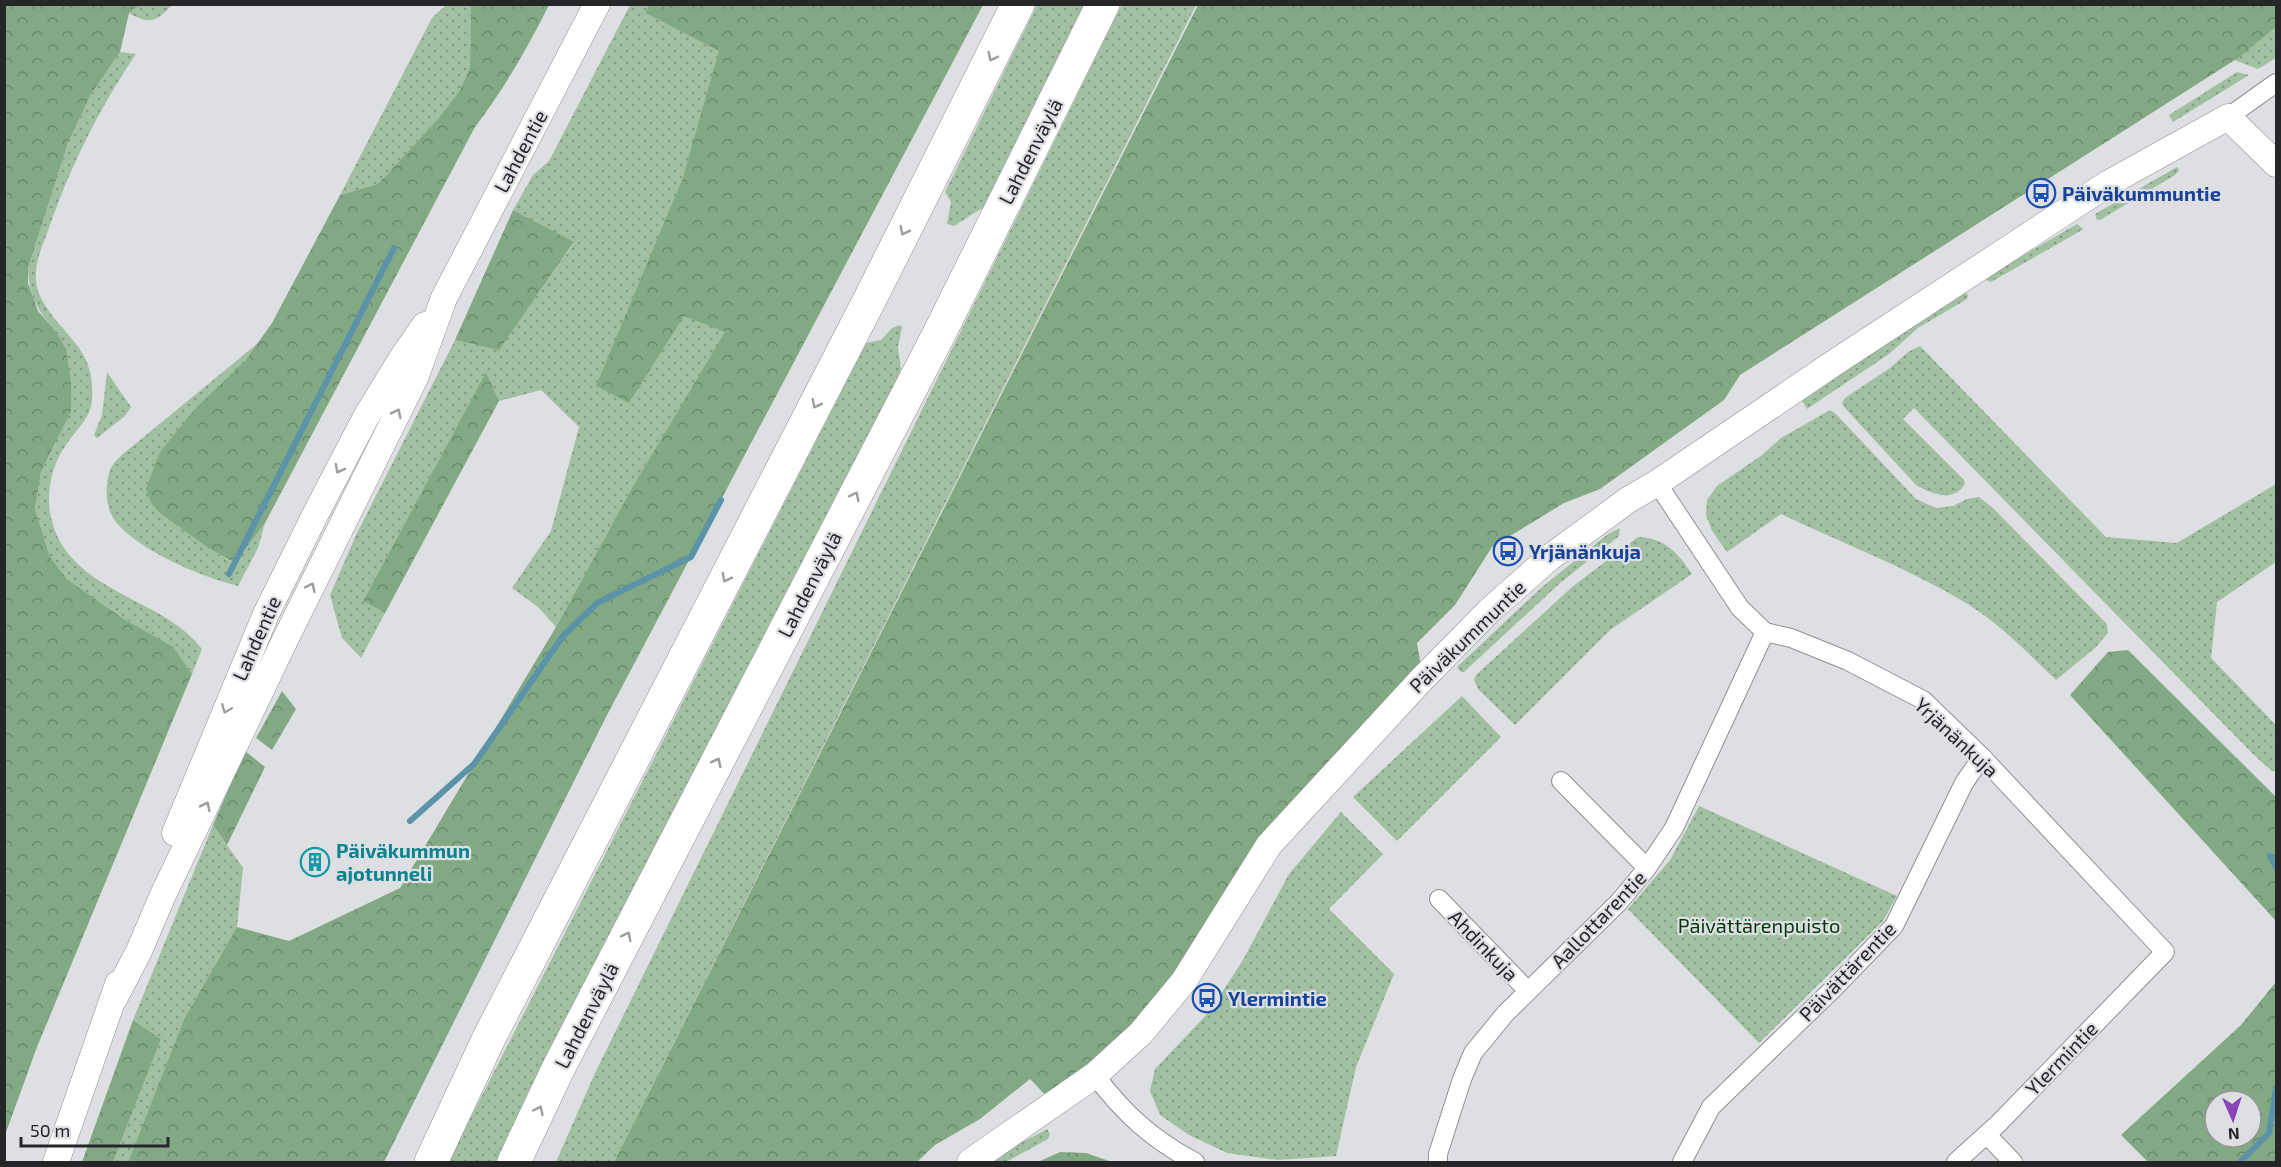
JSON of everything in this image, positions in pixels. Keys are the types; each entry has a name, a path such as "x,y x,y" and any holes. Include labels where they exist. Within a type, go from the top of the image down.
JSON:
{"highway":[{"path":"431,1162 489,1038 871,297 1018,4"},
{"name":"Lahdenväylä","path":"514,1162 558,1069 940,332 1103,4"}],"street":[{"name":"Lahdentie","path":"56,1162 114,999 129,948 266,614 366,417 402,358 444,298 597,4"},
{"name":"Päiväkummuntie","path":"970,1162 1095,1075 1141,1034 1184,981 1269,844 1435,665 1489,611 1549,558 1622,504 2109,183 2228,117 2277,84"},
{"path":"2228,117 2277,164"},
{"name":"Yrjänänkuja","path":"1657,483 1740,608 1765,632 1791,638 1848,661 1923,700 1982,757 2165,952"},
{"name":"Aallottarentie","path":"1437,1162 1468,1062 1473,1053 1505,1014 1619,902 1647,868 1674,828 1765,632"},
{"name":"Päivättärentie","path":"1682,1162 1711,1107 1833,989 1894,926 1964,783 1982,757"},
{"path":"1561,781 1647,868"},
{"name":"Ahdinkuja","path":"1439,899 1528,991"},
{"name":"Ylermintie","path":"1956,1162 1987,1135 2165,952"},
{"path":"1095,1075 1116,1104 1173,1151 1196,1162"},
{"path":"1987,1135 2013,1162"}],"green space":[{"path":"5,4 140,5 129,13 120,52 90,96 68,143 28,268 28,283 38,311 56,332 66,349 71,383 71,411 41,472 35,509 50,557 67,579 124,619 173,647 192,674 37,1047 5,1135"},
{"path":"1122,4 1196,5 614,1162 556,1162 595,1073"},
{"path":"140,5 172,5 157,18 148,20 129,13"},
{"path":"446,5 471,5 470,67 460,90 438,119 378,184 340,195 432,18"},
{"path":"471,5 549,5 515,68 475,127 265,523 233,562 208,548 161,514 152,504 146,489 160,452 194,410 245,361 272,323 340,195 378,184 438,119 460,90 470,67"},
{"path":"630,5 649,5 645,13 720,51 682,180 629,403 684,315 726,331 633,486 556,627 538,607 512,588 551,531 579,427 541,390 499,401 486,372 363,601 385,613 361,658 342,638 330,595 356,535 455,340 499,349 574,243 513,210 533,175 549,161"},
{"path":"649,5 983,5 606,717 384,1162 128,1162 184,1019 237,927 289,941 400,888 556,627 633,486 725,332 684,316 629,403 596,386 682,180 719,51 645,13"},
{"path":"1037,5 1085,5 984,207 954,226 947,224 951,202 945,192"},
{"path":"1198,5 2276,5 2276,27 2238,58 1740,375 1724,400 1600,489 1564,503 1492,547 1455,605 1417,643 1423,678 1269,845 1184,981 1054,1104 1030,1079 980,1119 935,1145 917,1162 614,1162"},
{"path":"2276,27 2276,58 2258,69 2234,60"},
{"path":"120,52 136,54 98,116 76,160 57,205 37,266 36,281 41,298 49,312 83,355 89,367 92,382 89,412 60,454 55,467 49,494 50,508 57,535 78,565 113,589 170,621 187,633 202,649 192,674 173,648 124,619 67,579 50,557 35,509 41,472 56,442 56,332 36,303 30,287 28,268 68,143 90,96"},
{"path":"2237,72 2249,75 2173,122 2169,115"},
{"path":"2177,167 2179,170 2175,175 2097,220 2095,214"},
{"path":"513,210 574,242 499,350 455,340"},
{"path":"2077,224 2083,229 1991,282 1983,279"},
{"path":"1964,291 1968,295 1967,299 1918,328 1889,354 1807,409 1801,399"},
{"path":"900,325 902,327 898,347 901,369 896,381 754,654 496,1162 448,1162 866,343 881,340 892,328"},
{"path":"258,343 245,361 161,514 208,548 232,562 265,523 258,548 238,586 172,562 140,543 112,517 107,489 111,468 123,454"},
{"path":"1920,346 2106,537 2177,543 2276,484 2276,562 2217,602 2211,658 2276,725 2276,772 2254,755 1914,408 1903,419 1964,480 1965,484 1955,493 1935,494 1916,485 1845,408 1842,403 1845,398 1890,368 1908,352"},
{"path":"107,372 131,407 125,416 97,438 94,435 102,415"},
{"path":"486,372 499,401 385,613 363,601"},
{"path":"1830,410 1916,499 1936,508 1953,506 1967,499 1979,497 1993,508 2107,624 2108,633 2095,648 2056,680 2002,629 1966,603 1898,567 1781,514 1727,552 1712,531 1706,515 1707,500 1717,486 1762,455 1781,438"},
{"path":"1620,528 1619,536 1559,584 1464,672 1461,672 1457,667 1542,587 1608,534"},
{"path":"1638,537 1656,540 1670,548 1692,574 1610,630 1515,725 1478,689 1474,680 1476,675 1572,587"},
{"path":"2128,650 2276,797 2276,921 2070,695 2108,652"},
{"path":"282,691 296,709 272,750 256,738"},
{"path":"1462,696 1501,737 1397,841 1353,797"},
{"path":"245,751 265,767 227,845 213,825"},
{"name":"Päivättärenpuisto","path":"1699,806 1897,896 1883,921 1759,1043 1628,909 1670,860"},
{"path":"1341,812 1383,854 1329,909 1394,974 1356,1067 1336,1156 1278,1160 1227,1153 1189,1135 1160,1115 1150,1091 1155,1069 1210,1011 1243,960 1289,874"},
{"path":"213,825 243,868 237,927 184,1019 128,1162 113,1162 161,1039 133,1020"},
{"path":"2276,982 2276,1162 2148,1162 2121,1135 2241,1025"},
{"path":"133,1020 161,1039 113,1162 82,1162"},
{"path":"1047,1129 1050,1134 1048,1139 1006,1162 991,1162 1008,1150"},
{"path":"1060,1152 1086,1153 1112,1162 1038,1162"}],"waterway":[{"path":"229,574 394,248"},
{"path":"410,821 474,764 563,636 597,603 691,557 721,500"},
{"path":"2270,856 2276,867"},
{"path":"2240,1162 2269,1133 2276,1088"}],"place":[{"name":"Päiväkummuntie","path":"2041,193"},
{"name":"Yrjänänkuja","path":"1508,551"},
{"name":"Päiväkummun ajotunneli","path":"315,862"},
{"name":"Ylermintie","path":"1207,998"}]}
